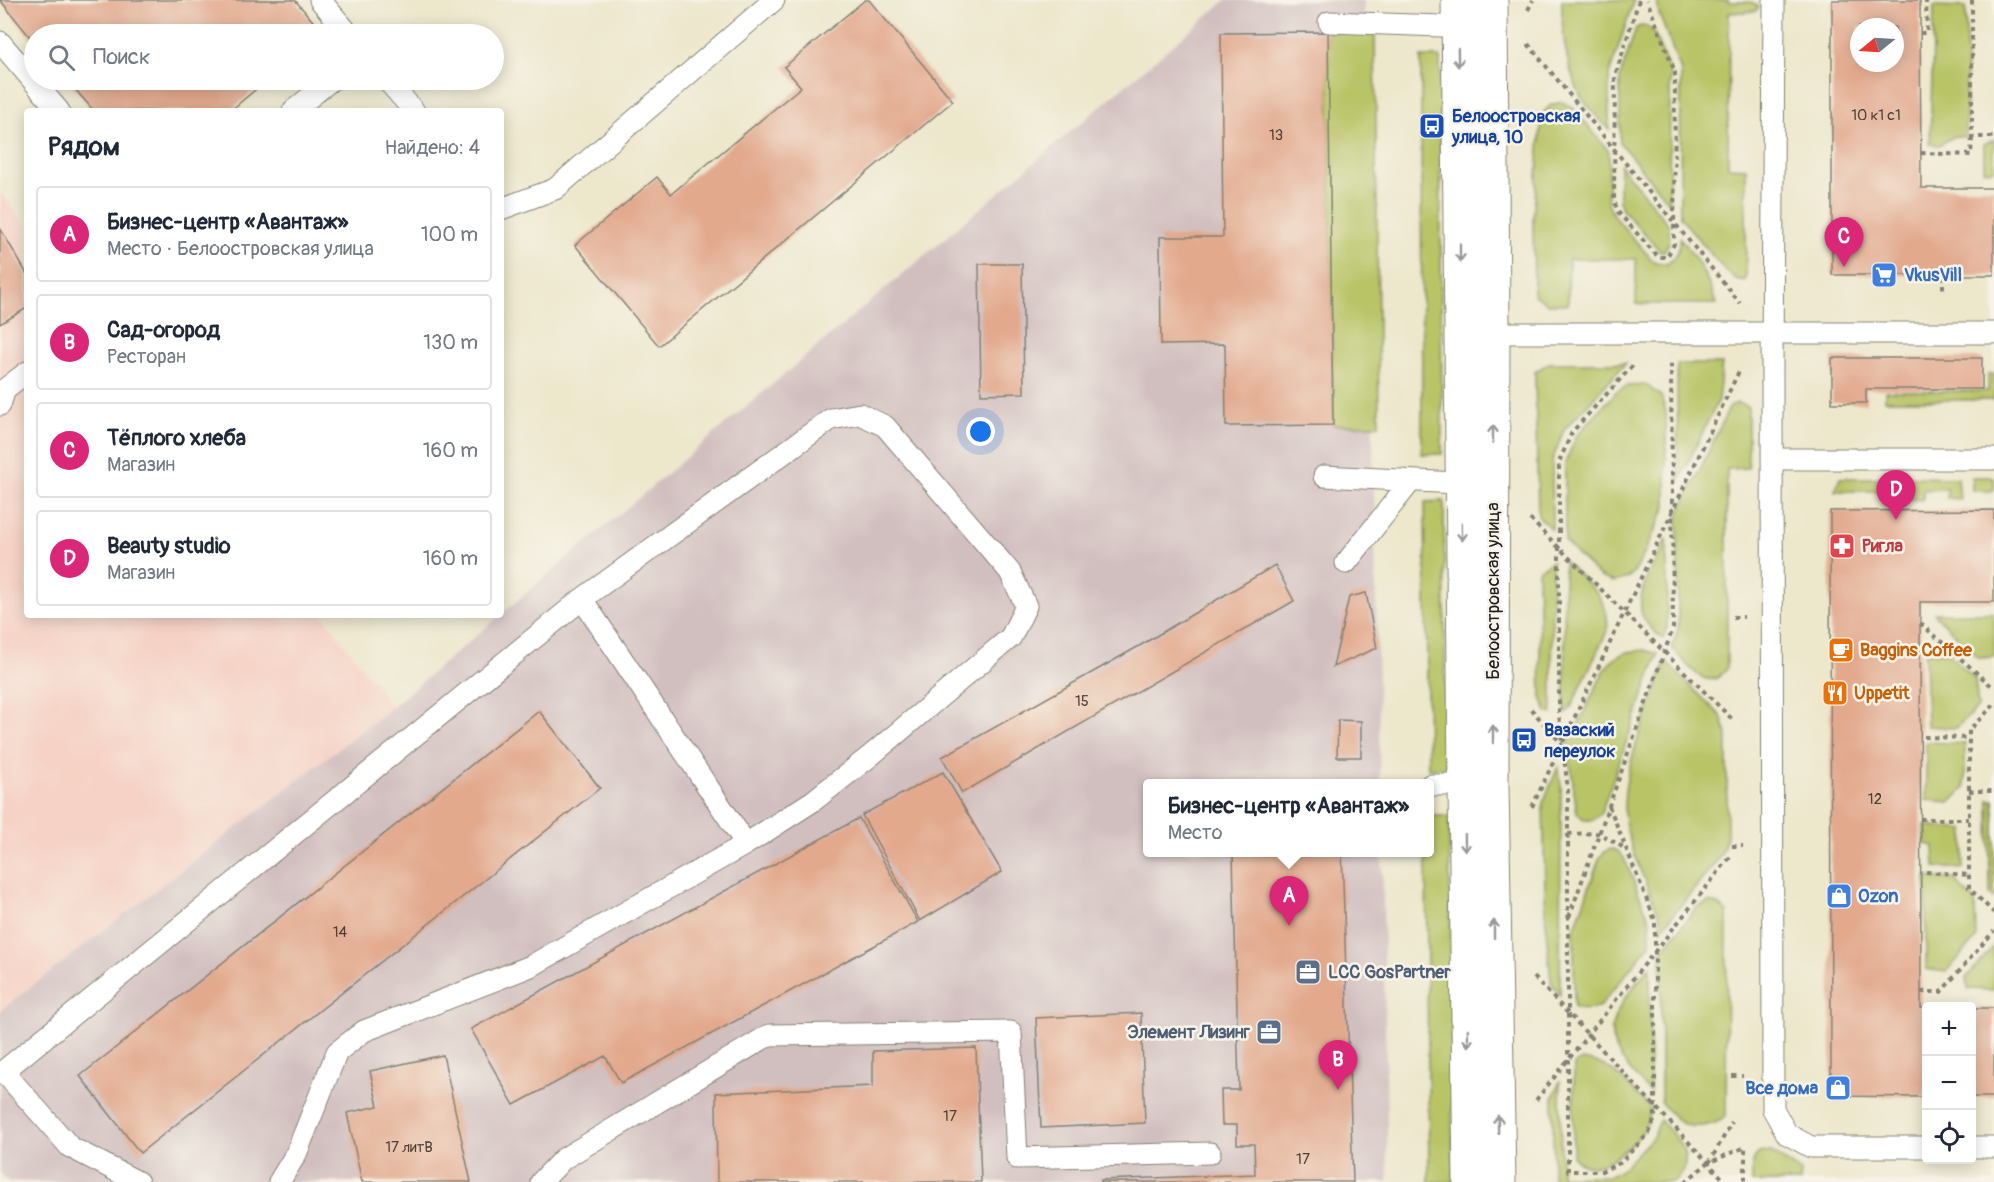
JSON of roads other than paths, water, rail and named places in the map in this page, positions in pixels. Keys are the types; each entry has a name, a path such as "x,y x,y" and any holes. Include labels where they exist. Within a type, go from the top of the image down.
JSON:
{"street":[{"name":"Белоостровская улица","path":"1458,13 1461,483 1499,1182"},
{"name":"Белоостровская улица","path":"1470,1182 1479,785 1493,485 1491,14"}],"lane":[{"path":"320,0 340,24"},
{"path":"504,208 555,189 774,0"},
{"path":"1774,0 1773,1109 1787,1134 1811,1147 1922,1147"},
{"path":"1329,22 1458,13 1491,14"},
{"path":"0,42 24,70"},
{"path":"41,90 56,108"},
{"path":"297,108 319,90"},
{"path":"396,90 411,108"},
{"path":"1493,333 1994,333"},
{"path":"0,405 5,389 24,374"},
{"path":"138,1182 70,1147 2,1072 582,599 831,419 860,414 885,426 1010,572 1026,606 1011,637 869,758 813,801 746,844 531,966 364,1031 337,1052 296,1154 279,1182"},
{"path":"1773,459 1994,459"},
{"path":"1324,476 1493,485"},
{"path":"1346,563 1412,481"},
{"path":"582,599 746,844"},
{"path":"1434,785 1479,785"},
{"path":"541,1182 563,1159 769,1035 1011,1032 1017,1158 1210,1153"},
{"path":"1976,1147 1994,1147"}],"place":[{"name":"Белоостровская улица, 10","path":"1432,126"},
{"name":"Тёплого хлеба","path":"1844,267"},
{"name":"VkusVill","path":"1884,275"},
{"name":"Beauty studio","path":"1896,520"},
{"name":"Ригла","path":"1842,546"},
{"name":"Baggins Coffee","path":"1841,650"},
{"name":"Uppetit","path":"1835,693"},
{"name":"Вазаский переулок","path":"1524,740"},
{"name":"Ozon","path":"1839,896"},
{"name":"Бизнес-центр «Авантаж»","path":"1289,926"},
{"name":"LCC GosPartner","path":"1308,972"},
{"name":"Элемент Лизинг","path":"1269,1032"},
{"name":"Все дома","path":"1838,1088"},
{"name":"Сад-огород","path":"1338,1090"}]}
